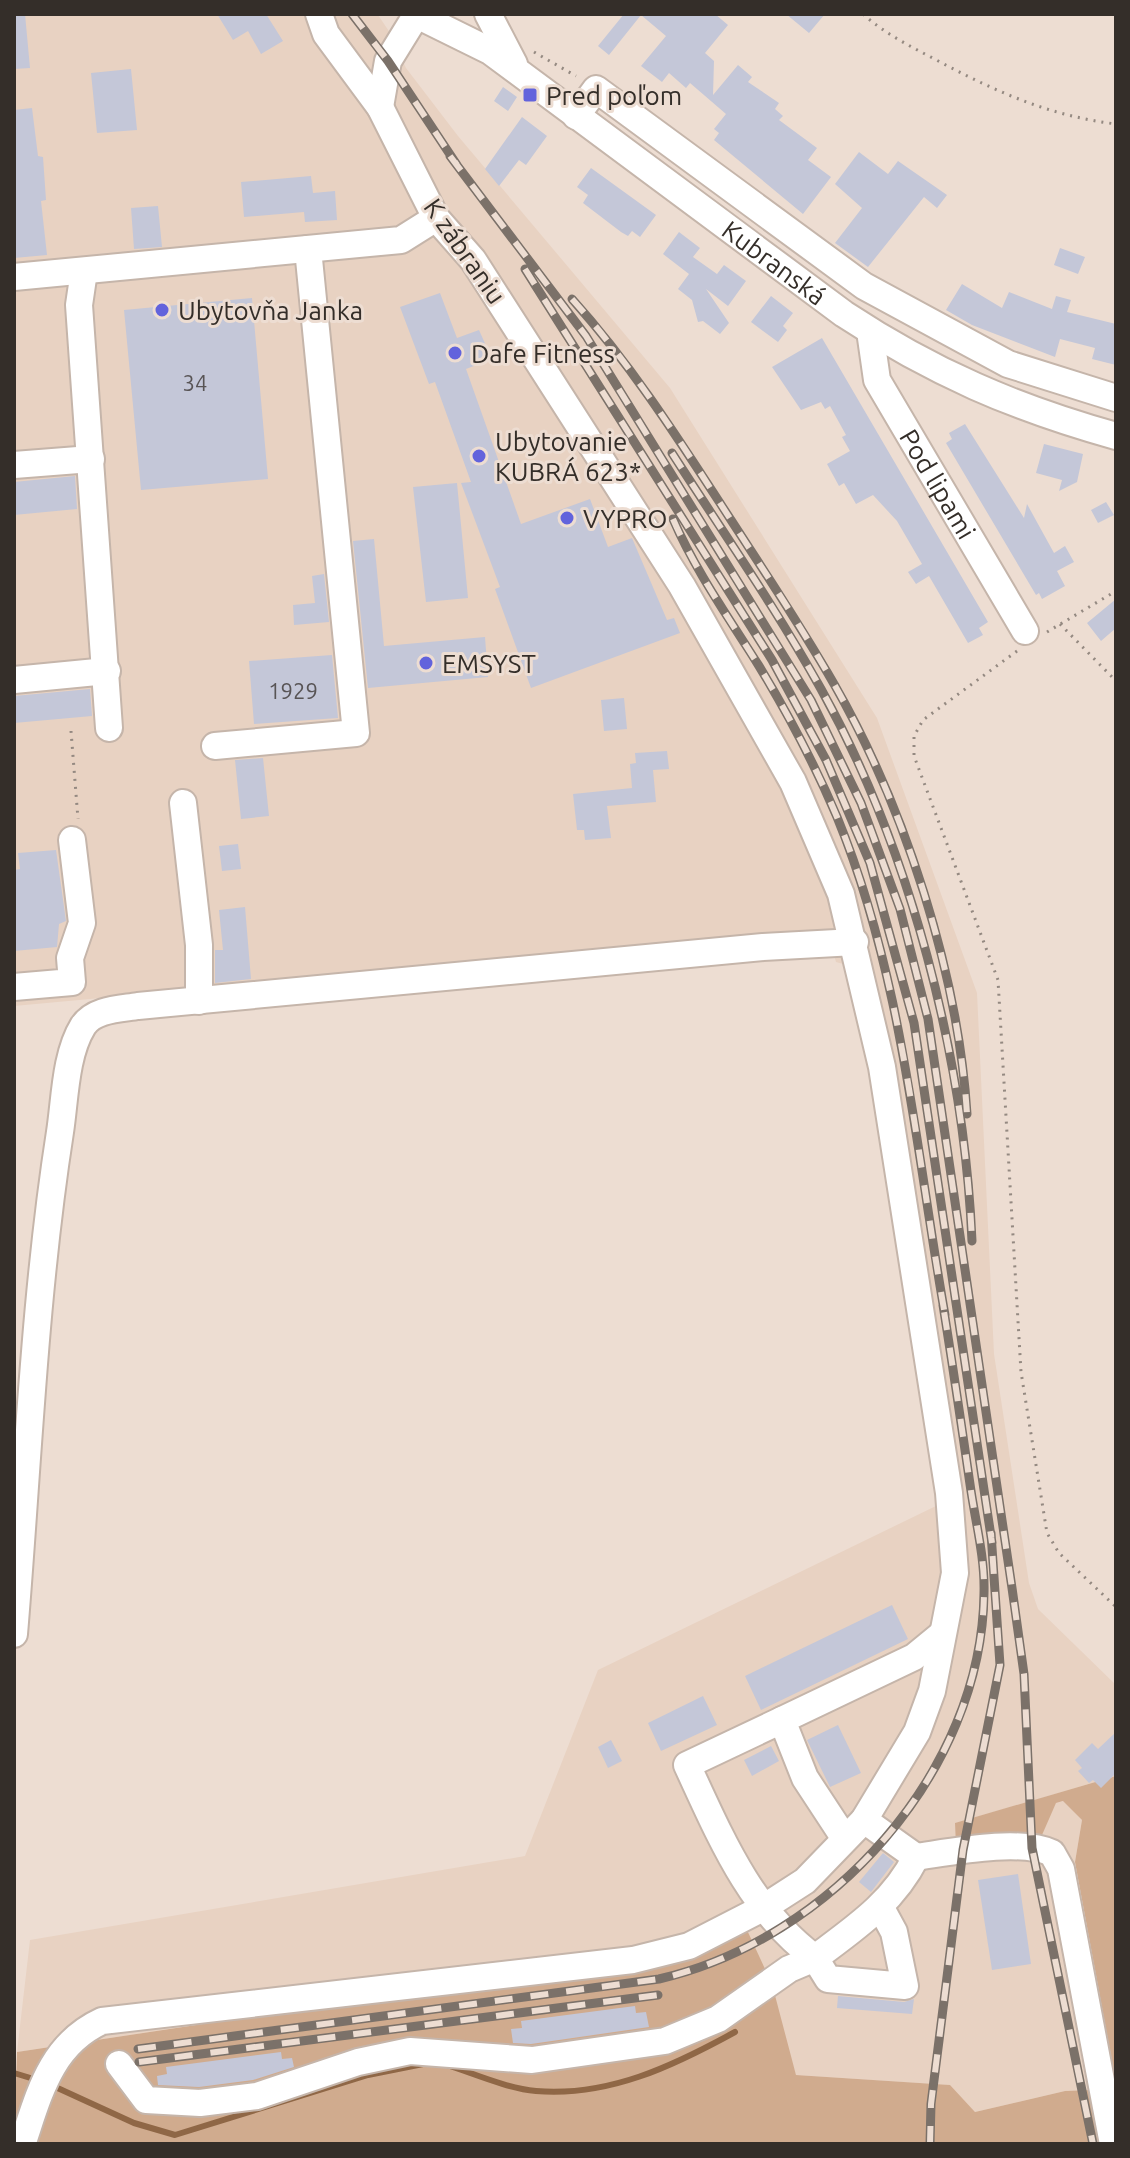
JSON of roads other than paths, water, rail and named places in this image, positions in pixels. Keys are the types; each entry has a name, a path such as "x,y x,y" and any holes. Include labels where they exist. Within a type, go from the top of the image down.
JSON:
{"street":[{"name":"K zábraniu","path":"14,2137 24,2139 44,2080 64,2047 84,2029 102,2021 633,1960 689,1946 763,1908 805,1881 864,1820 917,1732 932,1691 955,1573 949,1493 882,1067 855,942 841,894 793,782 682,586 473,260 436,218 380,107 326,34 319,14"},
{"path":"380,107 388,61 416,14"},
{"name":"Kubranská","path":"416,14 448,20 870,331 947,376 995,398 1116,436"},
{"path":"488,14 520,74"},
{"name":"Kubranská","path":"576,116 596,89 864,286 1008,364 1116,398"},
{"name":"Kubranská","path":"704,210 724,184"},
{"path":"377,261 412,244 436,218"},
{"path":"14,277 308,249 412,244"},
{"path":"215,746 356,733 308,249"},
{"path":"84,271 79,305 84,451 107,671 109,728"},
{"name":"Kubranská","path":"844,314 864,286"},
{"name":"Pod lipami","path":"870,331 877,380 1028,639"},
{"path":"995,398 1008,364"},
{"path":"14,448 84,451"},
{"path":"14,465 84,451"},
{"path":"14,680 107,671"},
{"path":"183,803 199,945 199,1001"},
{"path":"14,987 72,982 70,958 82,923 75,832"},
{"path":"14,1634 49,1200 68,1076 76,1040 85,1023 94,1017 138,1006 305,986 855,942"},
{"path":"881,1908 894,1932 905,1986 828,1979 815,1958 792,1941 763,1908 726,1851 687,1765 914,1657 942,1634"},
{"path":"782,1720 805,1778 845,1839"},
{"path":"864,1820 916,1857 975,1849 1032,1848 1052,1853 1061,1869 1113,2144"},
{"path":"119,2064 146,2100 200,2103 277,2092 358,2062 410,2051 532,2060 665,2041 718,2019 789,1969 815,1958 881,1908 904,1881 916,1857"}],"waterway":[{"path":"447,2065 502,2084 536,2091 563,2092 615,2084 640,2076 735,2032"},
{"path":"51,2085 134,2123 175,2135 368,2075 423,2064"},
{"path":"14,2073 37,2080"}],"railway":[{"path":"352,14 388,61 457,165"},
{"path":"450,156 586,336 811,700 861,803 900,909 928,1019 1012,1588 1024,1674 1032,1848 1093,2144"},
{"path":"525,269 772,660 826,760 870,863 914,1023 992,1543"},
{"path":"572,299 616,352 675,434 797,622 860,732 905,837 940,948 962,1060 967,1114"},
{"path":"672,453 804,659 853,752 881,818 906,886 944,1028 958,1100 972,1241"},
{"path":"673,519 702,576 801,740 837,817 859,878 878,939 892,1001 945,1315"},
{"path":"138,2049 659,1979 722,1959 782,1927 836,1887 885,1838 925,1784 956,1723 976,1659 984,1593 983,1567 943,1305"},
{"path":"930,2144 931,2104 963,1850 1000,1665 991,1533"},
{"path":"139,2062 658,1995"}],"place":[{"name":"Pred poľom","path":"530,95"},
{"name":"Ubytovňa Janka","path":"162,310"},
{"name":"Dafe Fitness","path":"455,353"},
{"name":"Ubytovanie KUBRÁ 623*","path":"479,456"},
{"name":"VYPRO","path":"567,518"},
{"name":"EMSYST","path":"426,663"}]}
